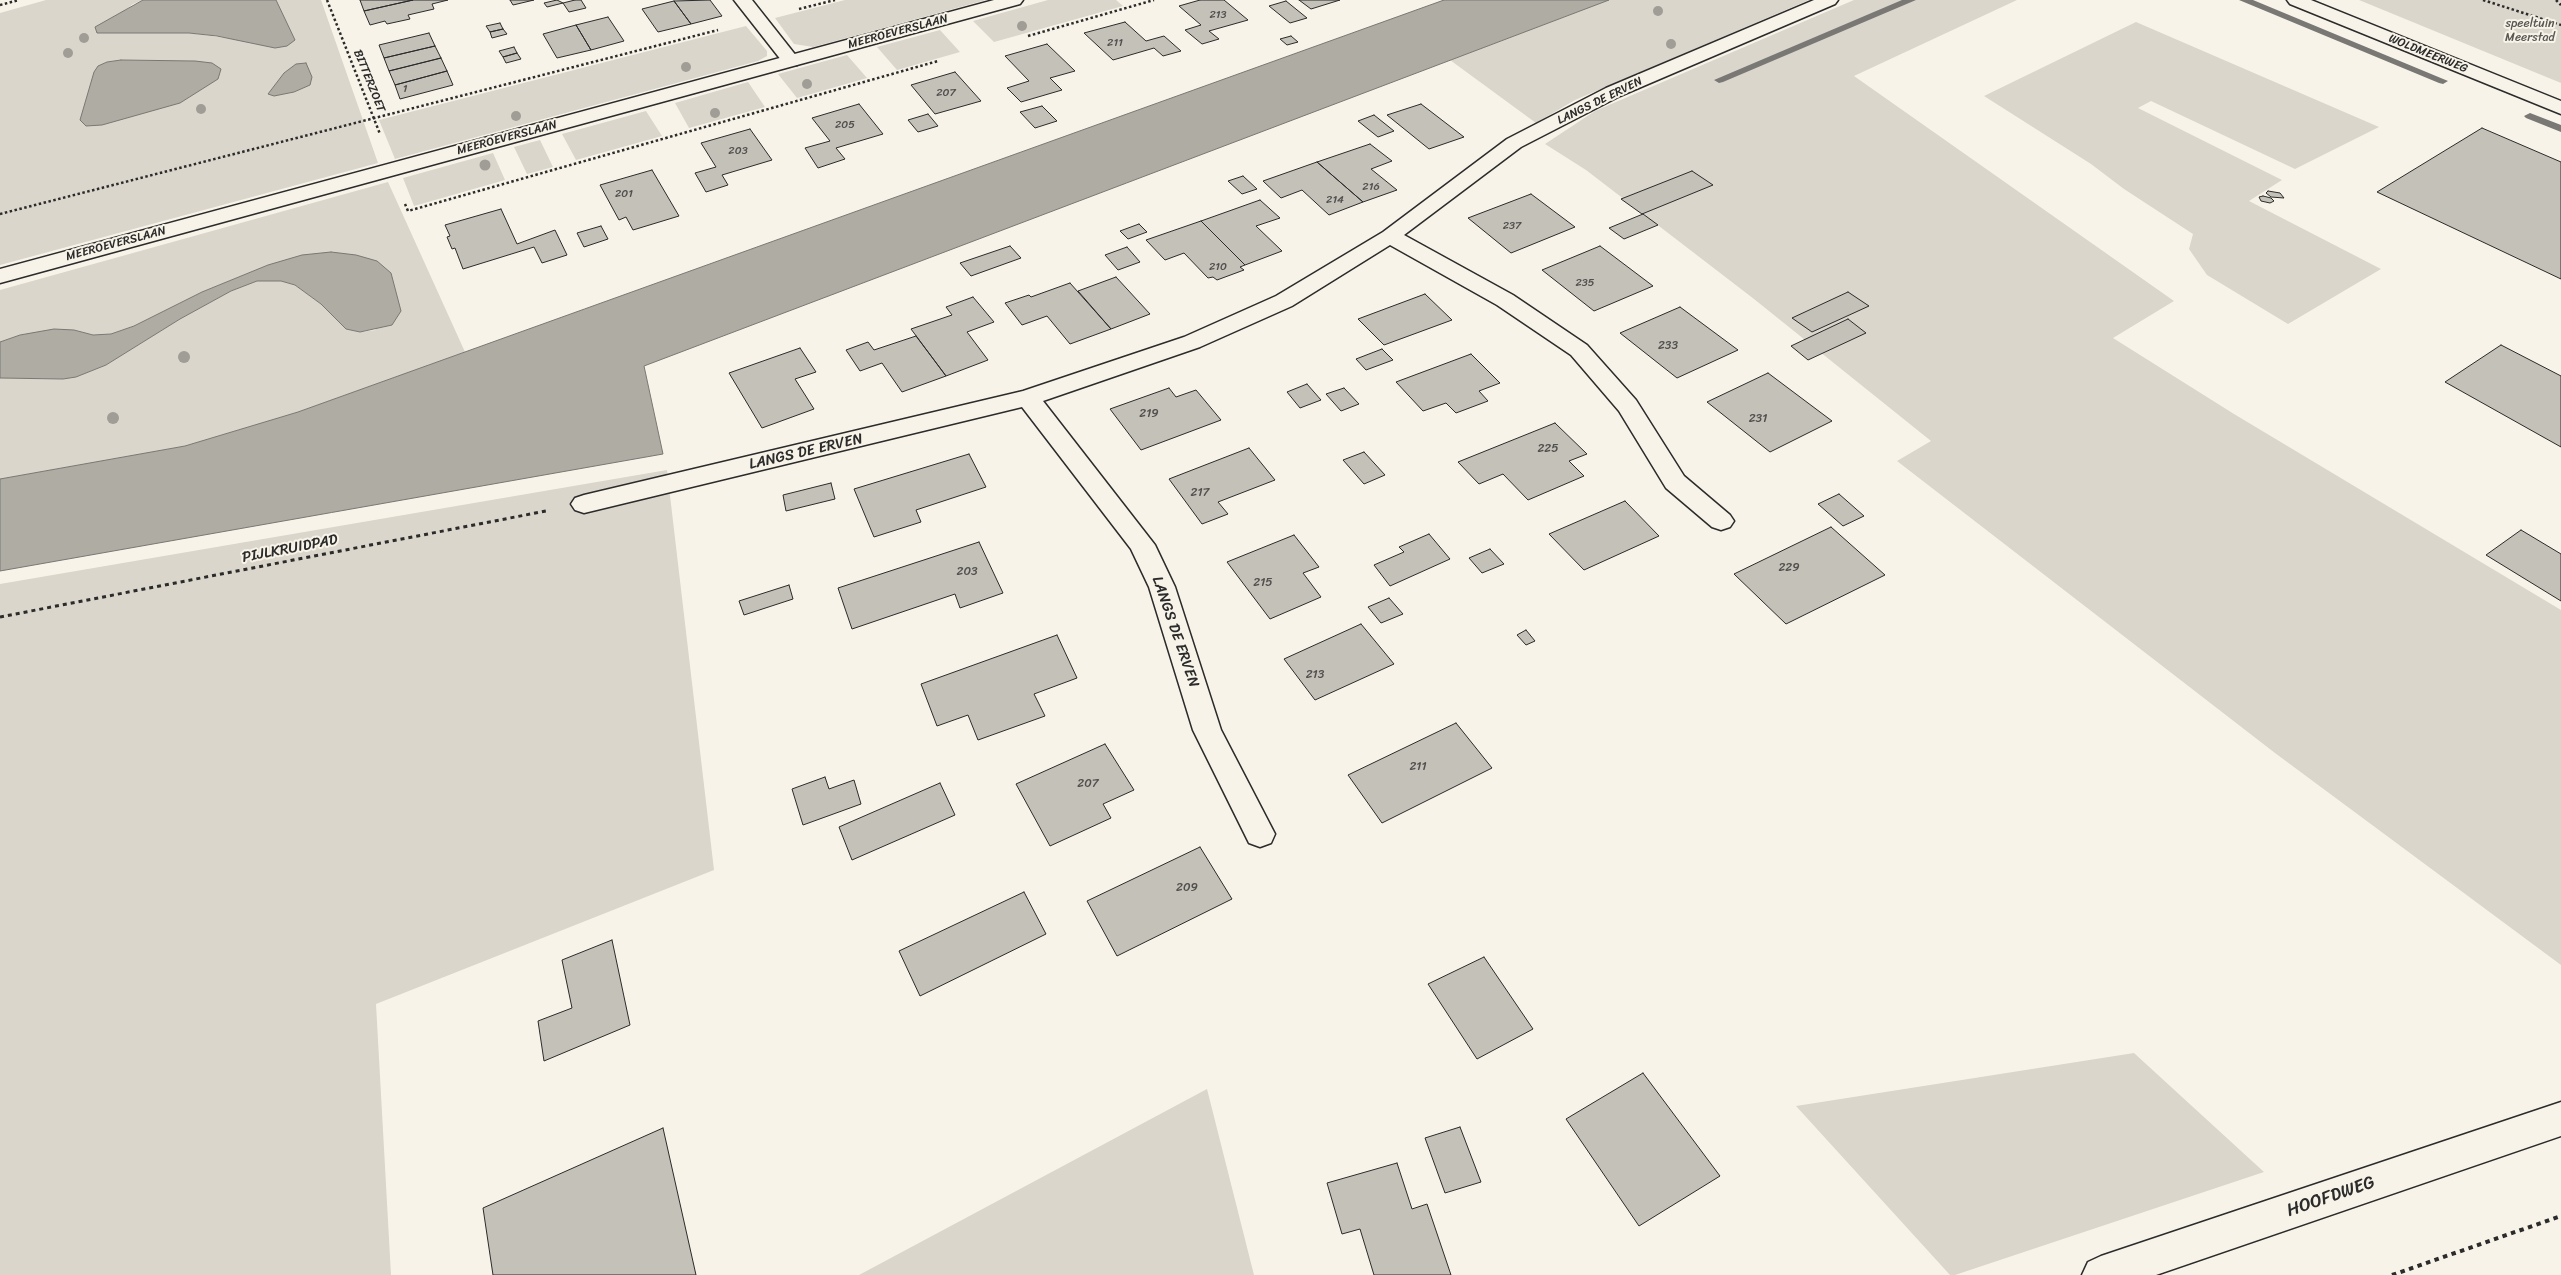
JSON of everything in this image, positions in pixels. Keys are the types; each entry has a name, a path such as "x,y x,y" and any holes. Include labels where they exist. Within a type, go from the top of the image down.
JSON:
{"street":[{"path":"744,0 791,61"},
{"name":"MEEROEVERSLAAN","path":"0,276 1014,0"},
{"name":"LANGS DE ERVEN","path":"584,504 1028,398 1192,342 1284,301 1390,236 1514,143 1614,92 1829,0"},
{"name":"WOLDMEERWEG","path":"2296,0 2561,108"},
{"path":"1390,236 1505,300 1579,350 1628,406 1675,482 1721,521"},
{"name":"LANGS DE ERVEN","path":"1028,398 1142,545 1162,587 1207,730 1260,834"},
{"name":"HOOFDWEG","path":"2101,1275 2561,1119"}],"path":[{"path":"0,5 19,0"},
{"name":"BITTERZOET","path":"327,0 408,211 943,60"},
{"path":"0,214 835,0"},
{"path":"1020,38 1154,0"},
{"path":"2483,0 2561,25"},
{"path":"2556,0 2561,5"},
{"name":"PIJLKRUIDPAD","path":"0,617 584,504"},
{"path":"2392,1275 2561,1216"}],"green space":[{"path":"46,0 143,0 133,4 97,33 189,33 234,39 294,40 276,0 321,0 378,163 0,265 0,13","holes":["121,60 195,61 98,66 107,62"]},
{"path":"845,0 986,0 813,47 794,44 775,18"},
{"path":"1048,0 1116,0 1123,6 994,42 973,21"},
{"path":"1609,0 1809,0 1575,100 1536,123 1450,60"},
{"path":"1854,0 2017,0 1854,76 2174,301 2113,338 2234,414 2561,610 2561,965 2275,753 1897,461 1931,441 1754,299 1586,170 1545,144 1595,111"},
{"name":"speeltuin Meerstad","path":"2359,0 2561,0 2561,83"},
{"path":"2136,22 2379,127 2295,169 2151,101 2138,108 2282,180 2249,201 2381,269 2288,324 2207,275 2189,249 2193,234 2124,189 2091,164 1984,96"},
{"path":"746,26 767,51 767,56 758,61 395,159 379,120"},
{"path":"940,30 960,52 897,70 877,47"},
{"path":"847,55 867,78 797,98 778,74"},
{"path":"748,82 765,107 689,128 675,103"},
{"path":"646,111 662,136 576,160 562,134"},
{"path":"540,140 553,167 527,174 514,147"},
{"path":"493,153 505,180 414,206 403,178"},
{"path":"388,182 465,352 298,412 185,446 0,479 0,378 63,379 76,377 106,365 180,319 231,291 257,281 281,281 295,285 321,304 346,329 360,332 376,330 268,265 202,292 134,326 111,334 93,335 74,330 20,335 0,342 0,290"},
{"path":"667,470 714,870 376,1004 391,1275 0,1275 0,584"},
{"path":"2134,1053 2264,1172 1955,1275 1950,1275 1796,1106"},
{"path":"1207,1089 1254,1275 859,1275"}],"shaded area":[{"path":"143,0 276,0 295,40 287,46 275,48 217,36 189,33 97,33 95,27"},
{"path":"1444,0 1609,0 644,366 663,454 0,571 0,479 185,446 298,412"},
{"path":"121,60 195,61 212,63 221,69 218,79 180,103 102,125 86,126 80,120 94,72 98,66 107,62"},
{"path":"306,63 312,77 310,85 294,92 274,96 268,94 284,73 296,64"},
{"path":"331,252 356,255 377,261 391,273 401,311 392,325 360,332 346,329 321,304 295,285 281,281 257,281 231,291 180,319 106,365 76,377 63,379 0,378 0,342 20,335 54,329 74,330 93,335 111,334 134,326 202,292 268,265 302,255"}],"building":[{"path":"360,0 413,0 364,11"},
{"path":"413,0 448,0 432,4 434,9 408,15 410,19 387,24 385,21 370,25 364,11"},
{"path":"510,0 534,0 513,5"},
{"path":"557,0 563,3 547,7 544,3"},
{"path":"581,0 586,8 569,12 563,3"},
{"path":"710,0 722,16 691,24 674,1"},
{"path":"1200,0 1224,0 1248,20 1209,31 1219,39 1202,44 1185,30 1201,25 1179,6"},
{"path":"1299,0 1340,0 1311,9"},
{"path":"674,1 691,24 658,32 642,9"},
{"path":"1286,1 1307,18 1290,23 1269,6"},
{"path":"608,17 624,41 591,50 576,25"},
{"path":"1125,22 1146,41 1164,36 1181,51 1163,56 1154,48 1113,60 1084,33"},
{"path":"500,23 503,29 490,32 486,26"},
{"path":"576,25 591,50 557,58 543,34"},
{"path":"503,29 507,34 492,38 490,32"},
{"path":"429,33 435,46 384,58 379,45"},
{"path":"1291,36 1298,42 1287,45 1280,39"},
{"path":"1047,44 1075,71 1050,78 1062,90 1021,102 1007,88 1029,81 1005,56"},
{"path":"435,46 441,58 389,71 384,58"},
{"path":"514,47 517,53 503,57 499,51"},
{"path":"517,53 521,59 506,63 503,57"},
{"path":"441,58 447,71 395,85 389,71"},
{"path":"447,71 453,85 400,99 395,85"},
{"path":"955,72 981,101 935,114 911,85"},
{"path":"859,104 883,134 836,148 845,159 818,168 805,148 830,141 812,118"},
{"path":"1421,104 1464,137 1429,149 1387,115"},
{"path":"1042,106 1057,121 1035,128 1020,112"},
{"path":"928,114 938,126 918,132 908,120"},
{"path":"1374,115 1394,131 1378,137 1358,121"},
{"path":"2482,128 2561,162 2561,279 2377,192"},
{"path":"750,129 772,160 722,175 728,185 706,192 695,173 716,167 701,143"},
{"path":"1370,144 1392,161 1371,169 1397,190 1363,202 1317,162"},
{"path":"1317,162 1363,202 1329,215 1302,190 1281,198 1263,181"},
{"path":"652,170 679,216 633,230 626,217 619,220 600,185"},
{"path":"1692,171 1713,185 1642,214 1621,199"},
{"path":"1243,176 1257,189 1242,194 1228,181"},
{"path":"2268,191 2280,193 2284,198 2271,197 2266,193"},
{"path":"1531,194 1575,227 1511,253 1468,218"},
{"path":"2263,196 2274,201 2270,203 2261,201 2259,197"},
{"path":"1260,200 1280,218 1256,226 1282,251 1245,265 1201,221"},
{"path":"501,209 517,244 555,230 567,255 542,263 534,247 463,269 455,248 452,249 447,237 450,236 445,225"},
{"path":"1643,214 1658,225 1624,239 1609,228"},
{"path":"1201,221 1245,265 1240,267 1244,270 1217,280 1213,277 1208,278 1184,253 1165,260 1146,240"},
{"path":"1139,224 1147,232 1128,239 1120,231"},
{"path":"601,226 608,239 584,247 577,233"},
{"path":"1010,246 1021,258 971,276 960,263"},
{"path":"1600,246 1653,286 1594,311 1542,270"},
{"path":"1127,247 1140,262 1118,270 1105,255"},
{"path":"1116,277 1150,314 1111,329 1078,291"},
{"path":"1070,283 1111,329 1070,344 1047,316 1022,325 1005,303 1029,295 1031,297"},
{"path":"1848,292 1869,306 1812,332 1792,318"},
{"path":"1425,294 1452,320 1384,345 1358,319"},
{"path":"973,297 994,322 967,332 988,360 946,376 911,329 952,315 946,307"},
{"path":"1680,307 1738,350 1677,378 1620,333"},
{"path":"1848,319 1866,333 1808,360 1791,346"},
{"path":"916,336 946,376 902,392 882,363 860,371 846,350 868,342 874,350"},
{"path":"2501,345 2561,376 2561,447 2445,382"},
{"path":"800,348 816,372 795,379 814,409 762,428 729,373"},
{"path":"1382,349 1393,360 1366,370 1356,359"},
{"path":"1471,354 1500,383 1479,391 1488,401 1456,413 1446,403 1423,411 1396,382"},
{"path":"1768,373 1832,421 1770,452 1707,402"},
{"path":"1307,384 1321,400 1300,408 1287,392"},
{"path":"1169,388 1176,397 1196,390 1221,420 1141,450 1110,409"},
{"path":"1344,388 1359,404 1341,411 1326,394"},
{"path":"1555,423 1587,454 1569,461 1584,476 1528,500 1503,474 1479,484 1458,462"},
{"path":"1249,448 1275,480 1218,502 1228,514 1202,524 1169,479"},
{"path":"1364,452 1385,475 1364,484 1343,460"},
{"path":"969,454 986,487 916,510 921,522 874,537 854,489"},
{"path":"831,483 835,499 786,511 783,495"},
{"path":"1839,494 1864,516 1843,526 1818,504"},
{"path":"1625,501 1659,536 1584,570 1549,534"},
{"path":"1831,527 1885,575 1786,624 1734,574"},
{"path":"2521,530 2561,554 2561,601 2486,555"},
{"path":"1429,534 1450,559 1390,586 1374,565 1404,552 1399,547"},
{"path":"1294,535 1319,567 1303,573 1321,597 1270,619 1227,562"},
{"path":"979,542 1003,593 960,608 955,594 852,629 838,588"},
{"path":"1490,549 1504,564 1482,573 1469,558"},
{"path":"789,585 793,599 744,615 739,601"},
{"path":"1389,598 1403,614 1381,623 1368,607"},
{"path":"1361,624 1394,664 1315,700 1284,659"},
{"path":"1526,630 1535,641 1526,645 1517,635"},
{"path":"1057,635 1077,678 1034,694 1045,716 978,740 968,715 937,726 921,684"},
{"path":"1456,723 1492,768 1382,823 1348,775"},
{"path":"1105,744 1134,790 1103,804 1111,818 1050,846 1016,784"},
{"path":"825,777 829,789 854,780 861,804 803,825 792,789"},
{"path":"940,783 955,815 852,860 839,827"},
{"path":"1200,847 1232,899 1117,956 1087,901"},
{"path":"1024,892 1046,934 920,996 899,951"},
{"path":"612,940 630,1025 544,1061 538,1021 572,1008 562,960"},
{"path":"1484,957 1533,1029 1477,1059 1428,984"},
{"path":"1643,1073 1720,1176 1639,1226 1566,1119"},
{"path":"1460,1127 1481,1182 1445,1193 1425,1138"},
{"path":"663,1128 696,1275 493,1275 483,1208"},
{"path":"1397,1163 1412,1209 1427,1204 1451,1275 1374,1275 1360,1229 1342,1234 1327,1183"}],"waterway":[{"path":"1719,80 1911,0"},
{"path":"2244,0 2443,81"},
{"path":"2530,116 2561,129"}]}
